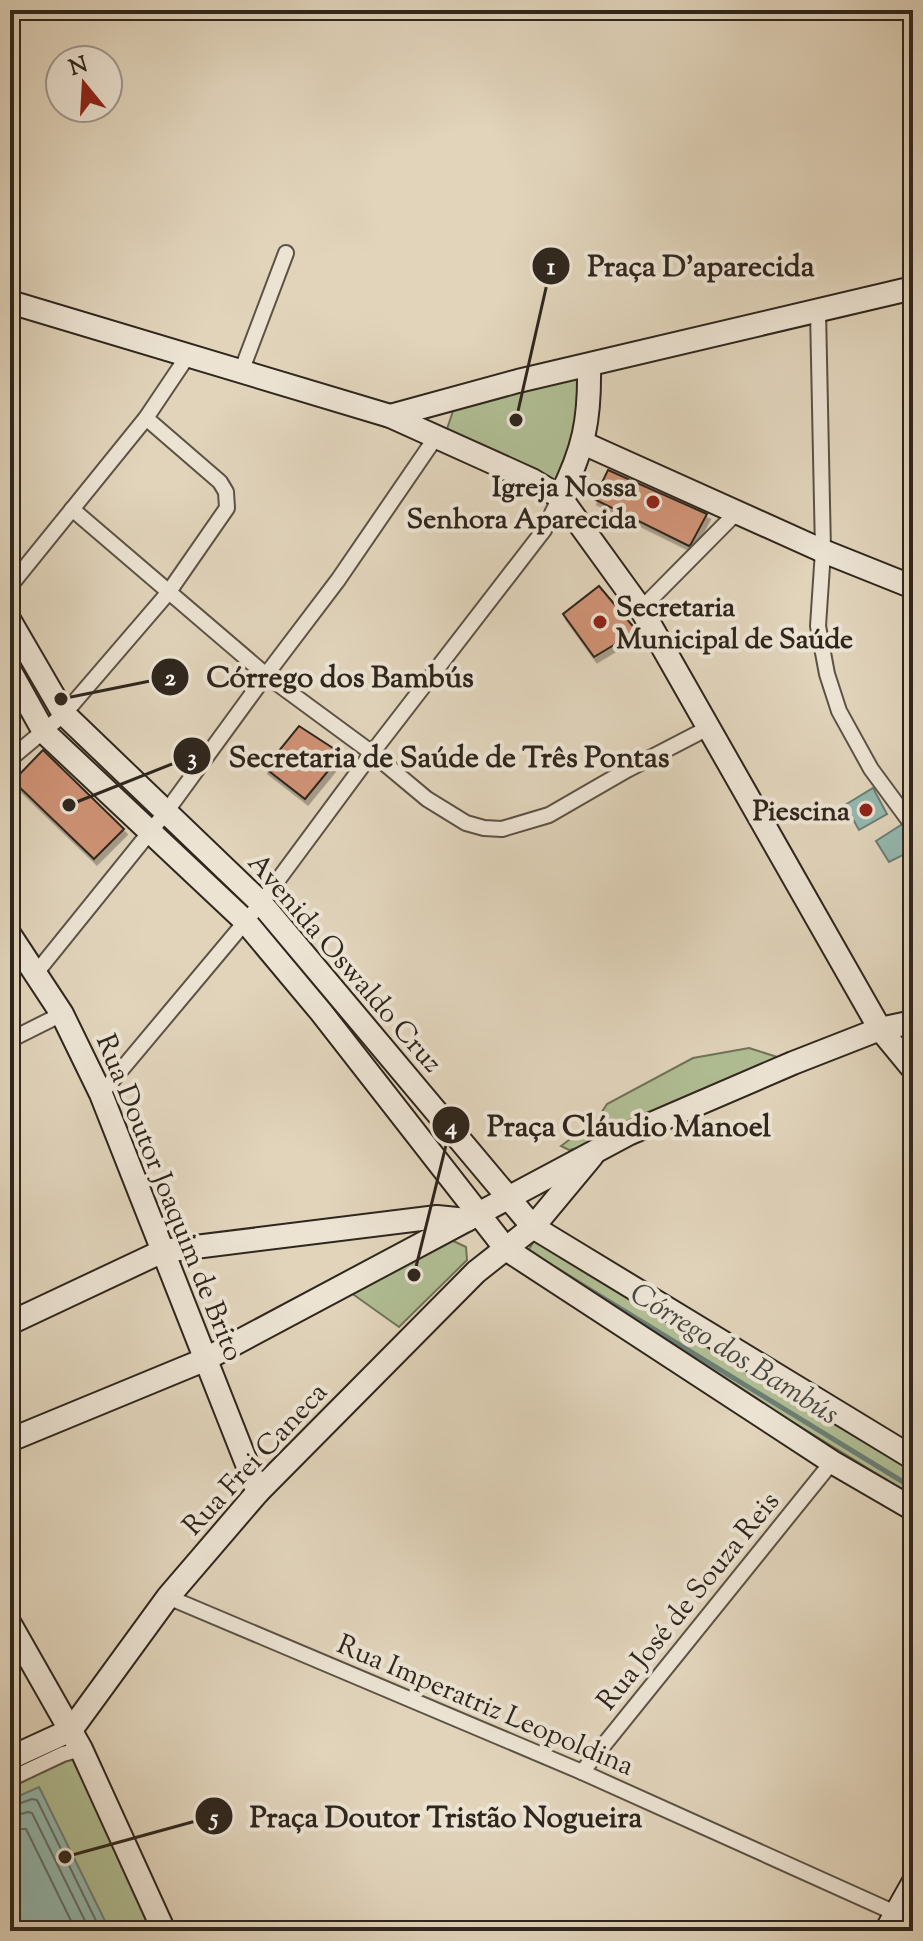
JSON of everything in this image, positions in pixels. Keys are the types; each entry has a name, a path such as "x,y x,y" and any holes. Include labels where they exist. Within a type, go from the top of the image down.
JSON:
{"main road":[{"path":"390,416 913,288"},
{"path":"10,303 390,416 532,480 560,497 641,609 880,1029 913,1069"},
{"path":"560,497 583,443 590,403 589,366"},
{"path":"436,437 451,399"},
{"path":"583,443 823,551 913,587"},
{"name":"Avenida Oswaldo Cruz","path":"10,621 64,714 261,903 533,1227 913,1458"},
{"name":"Avenida Oswaldo Cruz","path":"10,671 44,732 244,920 321,1012 474,1217 506,1249 832,1462 913,1509"},
{"name":"Rua Doutor Joaquim de Brito","path":"10,935 62,1014 101,1094 258,1492"},
{"path":"10,1323 163,1251 441,1224 474,1217 597,1149 793,1063 880,1029 913,1022"},
{"name":"Rua Frei Caneca","path":"76,1739 168,1597 258,1492 476,1272 533,1227 597,1149"},
{"path":"10,1440 204,1360 441,1224"},
{"path":"10,1624 76,1739 164,1931"},
{"path":"10,1758 76,1739"},
{"path":"898,1922 913,1883"}],"street":[{"path":"241,372 286,253"},
{"path":"818,311 823,551 818,626 827,674 839,711 871,769 913,826"},
{"path":"10,586 146,418 189,354"},
{"path":"10,759 64,714 168,593 227,508 228,501 220,482 146,418"},
{"path":"36,973 166,812 338,580 436,437"},
{"path":"101,1094 261,903 544,530 560,497"},
{"path":"72,509 266,675 372,753 427,799 466,823 502,829 549,815 708,728"},
{"path":"641,609 738,511"},
{"path":"10,1040 62,1014"},
{"name":"Rua José de Souza Reis","path":"582,1772 832,1462"},
{"name":"Rua Imperatriz Leopoldina","path":"168,1597 582,1772 898,1922"},
{"path":"10,1779 63,1754 76,1739"}],"green space":[{"path":"582,374 584,401 558,489 445,435 455,405"},
{"path":"749,1048 793,1062 589,1145 569,1150 561,1146 598,1118 607,1104 693,1058"},
{"path":"447,1238 466,1247 467,1260 399,1327 347,1290"},
{"path":"536,1238 913,1471 913,1496 524,1257"},
{"path":"62,1758 80,1760 151,1931 10,1931 10,1783"}],"water":[{"name":"Piescina","path":"873,788 887,814 859,830 845,805"},
{"path":"904,823 913,834 913,850 889,862 876,841"},
{"path":"39,1787 110,1931 10,1931 10,1800"}],"building":[{"name":"Igreja Nossa Senhora Aparecida","path":"608,470 707,514 691,544 689,546 594,499"},
{"name":"Secretaria Municipal de Saúde","path":"599,586 637,631 594,657 563,614"},
{"path":"299,726 342,754 305,799 265,768"},
{"path":"43,750 124,829 94,859 13,781"}],"waterway":[{"name":"Córrego dos Bambús","path":"556,1269 913,1488"}],"place":[{"name":"Praça D'aparecida","path":"516,420"},
{"name":"Igreja Nossa Senhora Aparecida","path":"653,502"},
{"name":"Secretaria Municipal de Saúde","path":"600,622"},
{"name":"Córrego dos Bambús","path":"61,699"},
{"name":"Secretaria de Saúde de Três Pontas","path":"69,805"},
{"name":"Piescina","path":"866,810"},
{"name":"Praça Cláudio Manoel","path":"414,1275"},
{"name":"Praça Doutor Tristão Nogueira","path":"65,1857"}]}
